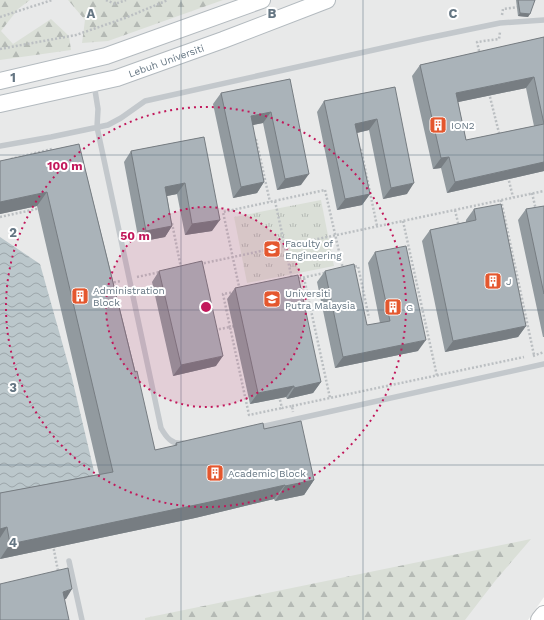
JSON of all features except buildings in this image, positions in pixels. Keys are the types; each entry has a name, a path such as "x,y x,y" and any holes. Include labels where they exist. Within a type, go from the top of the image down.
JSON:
{"main road":[{"path":"540,620 544,615"}],"street":[{"path":"0,81 106,56 262,0"},
{"name":"Lebuh Universiti","path":"0,104 117,78 223,40 326,0"},
{"path":"89,60 94,83"}],"lane":[{"path":"0,146 108,125 121,118 145,101 423,39 500,24 544,20"},
{"path":"94,83 98,109 97,127 161,428 167,440 179,444 186,442"},
{"path":"248,429 544,364"},
{"path":"69,561 82,620"}],"path":[{"path":"0,17 52,0"},
{"path":"106,0 115,4 126,0"},
{"path":"0,49 76,35 125,18 168,0"},
{"path":"480,57 477,42 499,39 503,9 522,7"},
{"path":"488,86 500,140"},
{"path":"256,138 270,202"},
{"path":"8,160 52,149 54,157"},
{"path":"361,149 377,226"},
{"path":"508,176 513,198"},
{"path":"240,291 223,212 326,190 343,269"},
{"path":"197,264 544,191"},
{"path":"532,193 538,216"},
{"path":"501,200 534,356"},
{"path":"275,201 292,280"},
{"path":"0,217 44,207"},
{"path":"455,210 460,232"},
{"path":"403,221 437,376"},
{"path":"171,222 181,268 174,269"},
{"path":"282,408 249,415 223,294 358,266 369,318"},
{"path":"107,283 166,271"},
{"path":"304,278 330,398"},
{"path":"211,331 237,326"},
{"path":"292,406 534,356 544,352"},
{"path":"52,539 58,571"}],"shaded area":[{"name":"Faculty of Engineering","path":"0,0 544,0 544,597 528,620 0,620"}],"green space":[{"path":"0,0 30,0 18,9 1,31 13,44 51,19 69,36 71,50 0,60"},
{"path":"68,0 223,0 108,41 82,43 85,20"},
{"path":"321,200 334,266 247,283 234,217"},
{"path":"531,539 495,581 465,620 145,620 145,618"}],"water":[{"path":"0,237 40,264 71,374 94,471 92,477 0,499"}],"place":[{"name":"ION2","path":"438,125"},
{"name":"Faculty of Engineering","path":"272,249"},
{"name":"J","path":"493,281"},
{"name":"Administration Block","path":"80,296"},
{"name":"Universiti Putra Malaysia","path":"272,299"},
{"name":"G","path":"393,307"},
{"name":"Academic Block","path":"215,473"}]}
